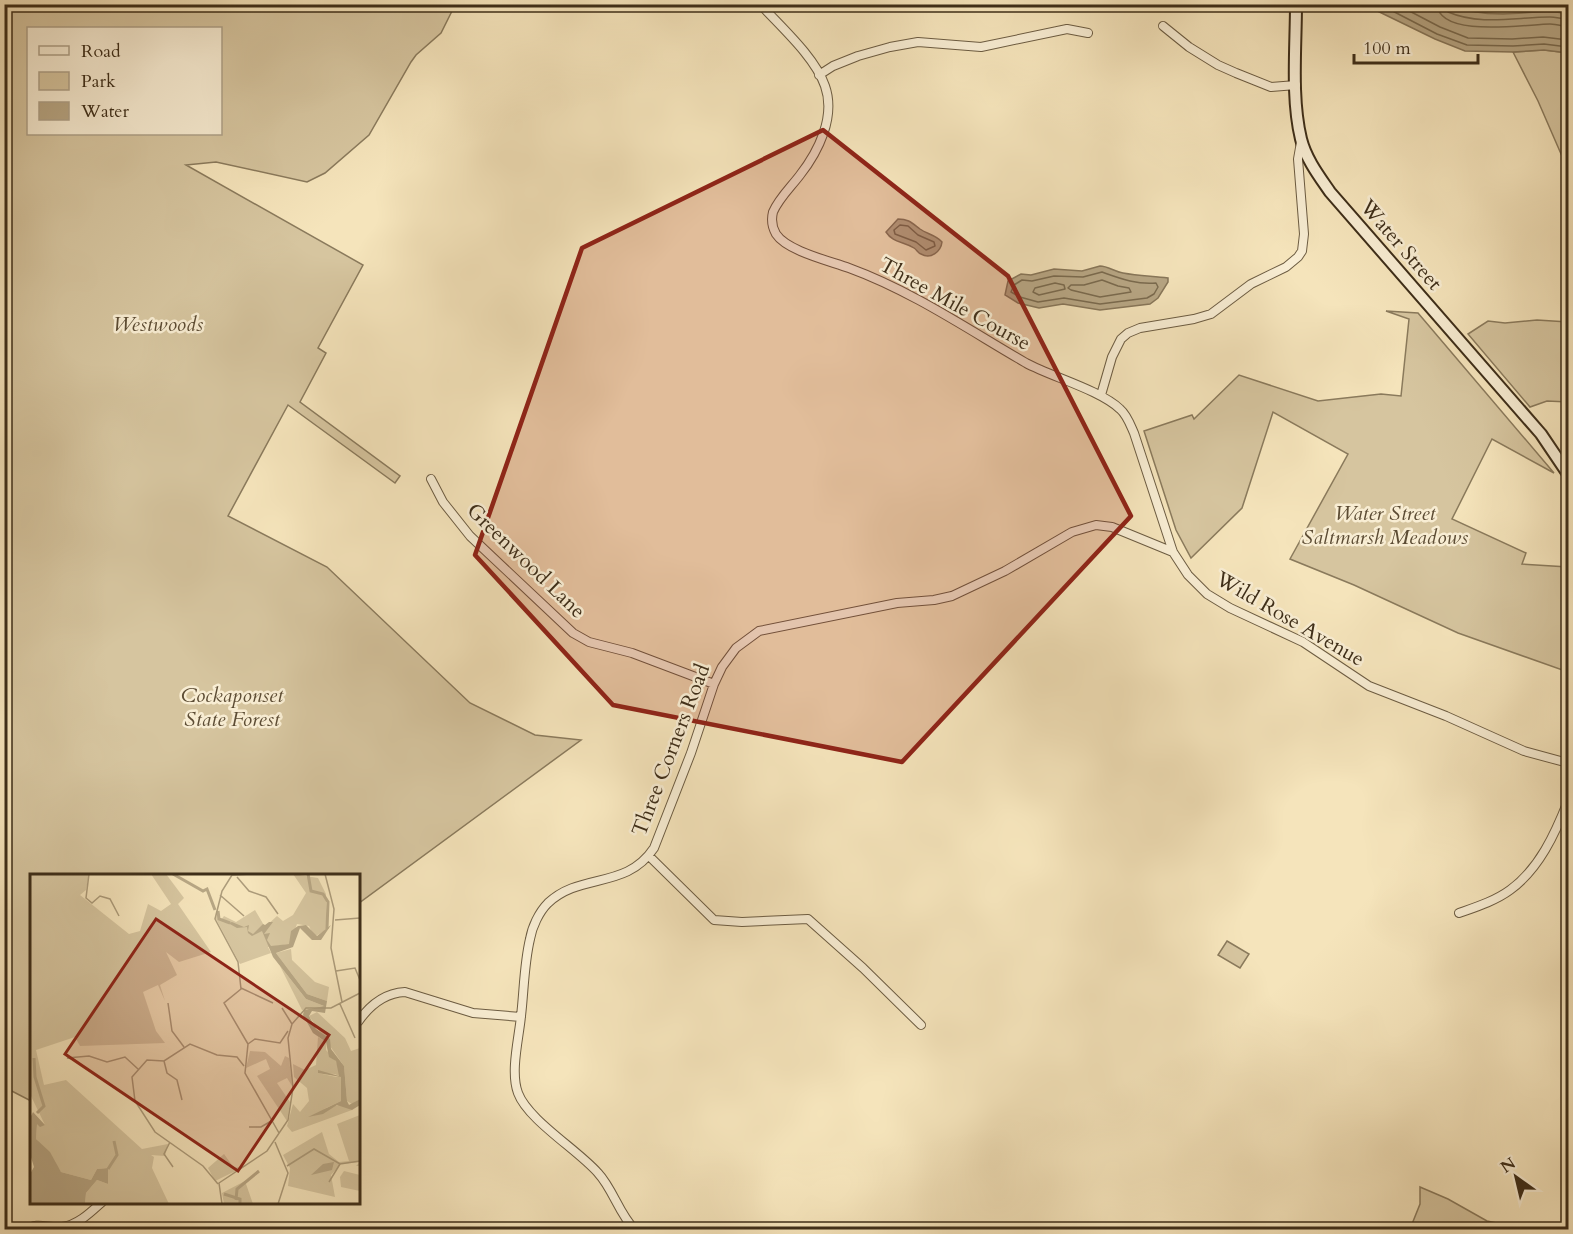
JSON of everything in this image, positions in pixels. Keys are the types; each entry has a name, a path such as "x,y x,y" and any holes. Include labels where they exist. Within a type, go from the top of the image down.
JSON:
{"main road":[{"name":"Water Street","path":"1296,4 1296,85 1301,139 1315,169 1330,192 1541,434 1569,474"}],"street":[{"name":"Three Mile Course","path":"760,4 808,58 819,75 827,96 824,130 814,155 781,198 773,213 772,225 778,236 800,250 880,280 1047,374 1101,395"},
{"path":"1163,26 1189,47 1236,74 1271,87 1296,85"},
{"path":"819,75 832,66 858,56 918,42 981,47 1067,29 1088,33"},
{"path":"1101,395 1112,357 1121,339 1128,333 1140,328 1194,320 1211,314 1251,284 1286,267 1302,251 1304,234 1298,159 1301,139"},
{"name":"Wild Rose Avenue","path":"1101,395 1120,409 1130,423 1173,552 1188,575 1214,599 1303,642 1369,686 1446,716 1524,751 1569,763"},
{"name":"Greenwood Lane","path":"431,479 443,502 470,536 573,633 589,642 632,653 714,684"},
{"name":"Three Corners Road","path":"635,1230 628,1223 598,1172 530,1111 522,1100 516,1084 517,1054 530,938 539,916 548,903 577,886 621,876 649,856 692,753 714,684 726,660 736,648 759,631 897,603 952,596 1005,571 1072,532 1088,526 1112,527 1173,552"},
{"path":"1459,913 1500,896 1523,879 1544,853 1569,801"},
{"path":"649,856 714,920 742,922 808,919 863,968 921,1025"},
{"path":"360,1020 372,1005 393,994 405,992 473,1013 521,1017"},
{"path":"26,1230 33,1225 71,1227 101,1204"}],"highlighted area":[{"path":"823,130 1008,276 1131,516 902,762 613,705 475,555 582,248"}],"green space":[{"path":"4,5 455,5 441,33 411,62 369,135 325,173 307,182 216,162 186,165 363,265 318,348 326,353 300,402 400,476 395,483 288,405 228,516 327,567 470,703 535,735 581,740 360,902 360,874 30,874 30,1100 4,1087"},
{"path":"1443,5 1568,5 1568,14 1488,13"},
{"path":"1544,50 1568,53 1568,170 1538,101 1513,52"},
{"name":"Water Street Saltmarsh Meadows","path":"1386,311 1418,313 1554,473 1492,439 1452,519 1526,553 1522,564 1568,567 1568,672 1458,633 1354,585 1290,559 1348,454 1273,412 1242,508 1191,558 1176,530 1144,431 1192,415 1194,419 1239,375 1318,401 1381,394 1401,396 1409,319"},
{"path":"1537,320 1568,322 1568,402 1547,401 1530,407 1468,334 1488,321 1505,323"},
{"path":"1227,941 1249,954 1240,968 1218,955"},
{"path":"1420,1187 1448,1199 1487,1221 1501,1224 1527,1223 1532,1229 1410,1229 1420,1204"}],"water":[{"path":"1443,4 1488,13 1568,14 1568,53 1544,50 1465,51 1365,5"},
{"path":"898,219 910,222 937,238 942,242 940,249 935,254 925,256 892,238 886,232"},
{"path":"1100,266 1123,273 1168,278 1168,282 1158,298 1150,304 1100,310 1063,304 1039,308 1018,303 1005,295 1008,281 1021,274 1031,275 1054,269 1082,271"}],"park label":[{"name":"Westwoods","path":"158,324"},
{"name":"Cockaponset State Forest","path":"232,707"}]}
